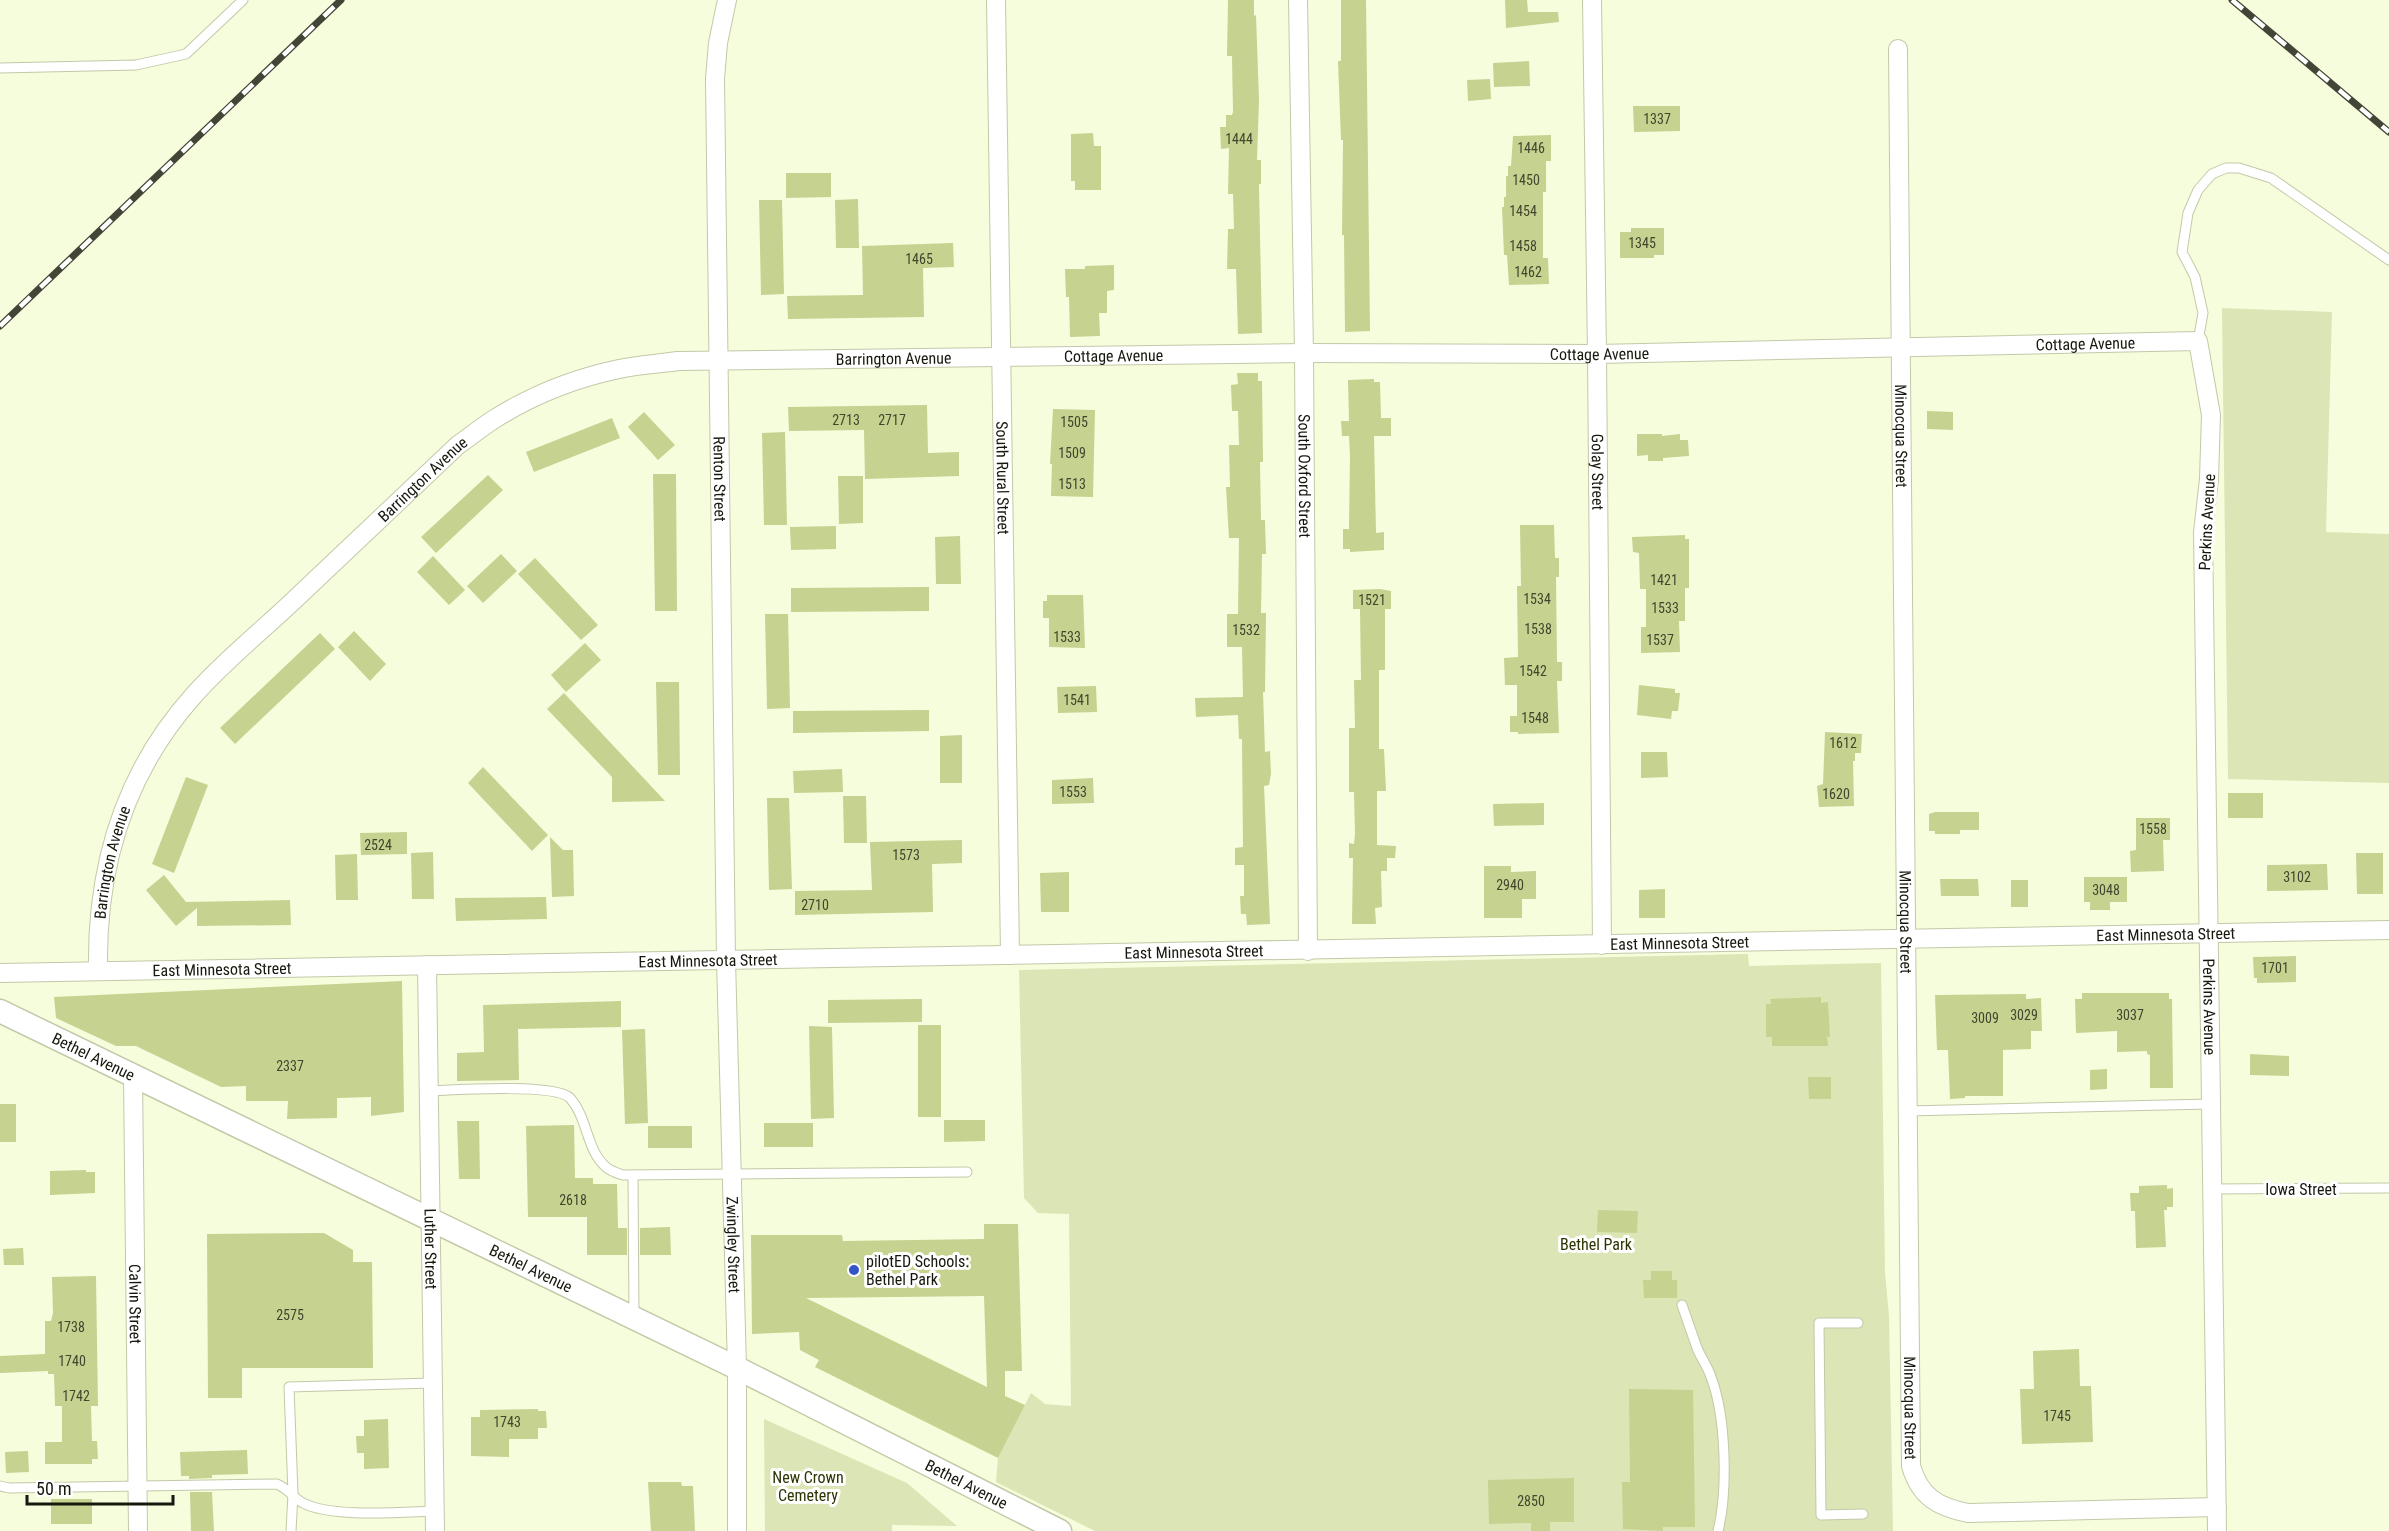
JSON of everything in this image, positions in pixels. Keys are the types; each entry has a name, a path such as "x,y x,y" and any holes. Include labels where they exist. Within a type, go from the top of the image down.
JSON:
{"street":[{"name":"Renton Street","path":"726,960 715,79 718,43 727,0"},
{"name":"South Rural Street","path":"996,0 1010,956"},
{"name":"South Oxford Street","path":"1298,0 1304,353 1308,951"},
{"name":"Golay Street","path":"1592,0 1602,945"},
{"name":"Minocqua Street","path":"1898,49 1905,940 1911,1457 1914,1474 1922,1489 1935,1502 1968,1513 2217,1508"},
{"name":"Cottage Avenue","path":"1002,358 1304,353 1597,354 2198,341"},
{"name":"Perkins Avenue","path":"2198,341 2211,415 2203,532 2217,1531"},
{"name":"Barrington Avenue","path":"98,971 98,922 104,877 121,816 143,767 157,744 195,694 458,445 494,419 549,390 600,374 660,363 1002,358"},
{"name":"East Minnesota Street","path":"0,973 2389,930"},
{"name":"Zwingley Street","path":"726,960 737,1368 737,1531"},
{"name":"Luther Street","path":"427,965 435,1531"},
{"name":"Bethel Avenue","path":"0,1011 737,1368 1059,1531"},
{"name":"Calvin Street","path":"133,1076 138,1531"}],"lane":[{"path":"0,68 136,65 186,54 243,0"},
{"path":"2198,341 2203,313 2195,278 2182,252 2188,213 2198,190 2212,174 2226,168 2239,168 2271,178 2389,260"},
{"path":"429,1091 525,1089 555,1091 569,1097 585,1123 594,1151 606,1168 622,1175 967,1172"},
{"path":"1907,1111 2211,1104"},
{"path":"633,1175 634,1320"},
{"name":"Iowa Street","path":"2213,1189 2389,1188"},
{"path":"1682,1305 1698,1349 1711,1376 1719,1403 1724,1474 1723,1511 1718,1531"},
{"path":"1858,1323 1819,1323 1821,1515 1863,1514"},
{"path":"291,1531 293,1494 289,1387 433,1383"},
{"path":"0,1486 9,1488 277,1484 303,1503 335,1510 356,1513 435,1511"}],"green space":[{"path":"2222,308 2332,312 2326,532 2389,534 2389,783 2228,779"},
{"name":"Bethel Park","path":"1748,954 1749,966 1881,963 1885,1273 1889,1316 1893,1531 1095,1531 996,1482 998,1458 1031,1393 1045,1404 1071,1406 1069,1214 1038,1213 1024,1198 1019,970"},
{"name":"New Crown Cemetery","path":"764,1419 907,1483 957,1526 892,1525 892,1531 765,1531"}],"building":[{"path":"1228,0 1254,0 1254,16 1256,15 1259,100 1257,160 1261,160 1261,184 1259,184 1262,333 1238,334 1236,269 1227,269 1228,229 1234,229 1233,194 1228,194 1229,148 1221,149 1220,127 1226,127 1226,115 1232,115 1233,112 1232,56 1227,56"},
{"path":"1341,0 1366,0 1370,331 1345,332 1344,235 1342,235 1343,140 1341,140 1338,61 1341,61"},
{"path":"1505,0 1527,0 1528,12 1558,12 1559,22 1506,28"},
{"path":"1529,61 1530,86 1494,87 1493,63"},
{"path":"1490,79 1491,99 1468,101 1467,80"},
{"path":"1633,106 1680,106 1680,131 1634,132"},
{"path":"1093,133 1094,146 1101,146 1101,190 1075,190 1075,181 1071,181 1071,134"},
{"path":"1551,135 1551,161 1546,161 1546,192 1543,192 1543,258 1548,258 1549,284 1509,285 1507,255 1504,255 1502,207 1504,207 1504,197 1506,197 1508,166 1511,166 1513,136"},
{"path":"786,173 831,173 831,197 786,198"},
{"path":"858,199 859,248 836,248 835,200"},
{"path":"759,200 782,200 784,294 761,295"},
{"path":"1631,228 1664,228 1664,255 1654,255 1654,258 1620,258 1620,232 1631,232"},
{"path":"953,243 954,267 923,268 924,317 788,319 787,296 863,295 862,246"},
{"path":"1114,265 1114,290 1107,291 1107,313 1099,313 1100,336 1070,337 1069,297 1066,297 1065,269"},
{"path":"1237,373 1258,373 1258,381 1262,381 1261,520 1265,520 1266,554 1262,554 1261,613 1266,613 1265,692 1263,692 1265,752 1270,751 1271,774 1269,785 1264,786 1270,924 1247,925 1246,914 1241,914 1240,896 1244,896 1244,865 1235,865 1235,848 1243,847 1242,739 1239,739 1238,715 1196,717 1195,698 1243,697 1242,647 1227,647 1227,614 1238,614 1239,538 1229,538 1226,487 1230,487 1229,445 1239,445 1238,411 1232,411 1231,385 1238,384"},
{"path":"1374,379 1374,382 1380,382 1381,418 1391,418 1391,436 1374,436 1376,533 1384,532 1384,550 1350,552 1350,549 1343,549 1343,529 1349,529 1349,436 1342,436 1341,421 1349,421 1348,380"},
{"path":"927,405 928,453 959,452 959,476 865,479 864,430 789,431 788,407"},
{"path":"1053,409 1095,410 1093,497 1051,496"},
{"path":"1927,411 1953,412 1953,430 1927,429"},
{"path":"644,412 675,445 658,460 628,427"},
{"path":"612,418 620,438 534,472 526,452"},
{"path":"785,432 787,525 764,525 762,433"},
{"path":"1637,434 1662,434 1662,436 1680,434 1680,440 1688,440 1689,456 1663,458 1663,461 1648,461 1648,455 1637,456"},
{"path":"653,474 676,474 677,611 655,611"},
{"path":"488,475 503,490 436,553 421,537"},
{"path":"838,476 863,476 863,523 839,524"},
{"path":"1520,525 1554,525 1555,558 1559,558 1559,577 1556,577 1557,662 1562,662 1562,681 1557,681 1559,733 1518,734 1518,732 1510,732 1510,716 1517,716 1517,685 1505,685 1504,658 1518,657 1517,586 1521,586"},
{"path":"836,526 836,549 791,550 790,527"},
{"path":"1685,535 1685,539 1689,539 1689,588 1685,588 1685,621 1679,621 1680,652 1641,653 1641,627 1646,627 1646,589 1640,589 1639,553 1633,552 1632,537"},
{"path":"960,536 961,584 936,584 935,537"},
{"path":"501,554 517,571 483,603 467,586"},
{"path":"433,556 465,590 449,605 417,572"},
{"path":"535,558 598,625 581,640 518,574"},
{"path":"929,587 929,611 791,612 791,588"},
{"path":"1353,590 1391,591 1391,609 1385,609 1385,670 1379,670 1379,749 1384,749 1386,791 1377,791 1377,845 1396,846 1395,858 1387,858 1387,871 1381,871 1382,907 1375,908 1376,924 1352,924 1353,858 1349,858 1349,843 1354,844 1355,834 1354,792 1349,792 1349,728 1355,728 1354,680 1361,680 1360,609 1353,609"},
{"path":"1047,595 1083,595 1085,648 1049,647 1049,618 1043,618 1043,601 1047,601"},
{"path":"765,614 788,614 790,708 767,709"},
{"path":"354,631 386,664 370,681 338,647"},
{"path":"320,633 335,649 235,744 220,728"},
{"path":"585,643 601,660 566,692 551,675"},
{"path":"656,682 679,682 680,775 658,775"},
{"path":"1639,685 1675,689 1675,693 1680,693 1678,711 1672,711 1671,719 1637,715"},
{"path":"1096,686 1097,712 1058,713 1057,687"},
{"path":"564,693 665,801 612,802 612,777 547,709"},
{"path":"929,710 929,731 793,733 793,711"},
{"path":"1825,732 1862,734 1861,753 1855,753 1855,761 1853,761 1854,806 1819,807 1817,786 1823,784"},
{"path":"962,735 962,783 940,783 940,736"},
{"path":"1641,752 1667,752 1668,777 1641,778"},
{"path":"483,767 548,835 532,851 468,783"},
{"path":"842,769 843,792 794,793 793,771"},
{"path":"186,777 208,785 174,873 152,864"},
{"path":"1093,778 1094,803 1052,804 1052,780"},
{"path":"2228,793 2263,793 2263,818 2228,818"},
{"path":"843,796 866,796 867,843 844,843"},
{"path":"767,798 789,798 792,889 769,890"},
{"path":"1544,803 1544,825 1494,826 1493,804"},
{"path":"1979,812 1979,830 1960,830 1960,834 1935,834 1935,831 1929,831 1929,814"},
{"path":"2136,818 2170,818 2170,840 2163,840 2164,871 2131,872 2130,851 2136,850"},
{"path":"407,832 407,854 361,855 360,833"},
{"path":"550,837 563,850 573,850 574,896 552,897"},
{"path":"962,840 962,863 932,864 933,912 795,915 795,891 872,890 870,842"},
{"path":"433,852 434,899 412,899 411,853"},
{"path":"2356,853 2383,853 2383,894 2357,894"},
{"path":"357,854 358,900 336,900 335,855"},
{"path":"2327,864 2328,890 2267,891 2267,865"},
{"path":"1484,866 1511,866 1511,872 1536,871 1536,899 1522,899 1522,918 1484,918"},
{"path":"1069,872 1069,912 1041,912 1040,873"},
{"path":"164,875 186,902 290,900 291,925 197,926 197,908 176,926 146,890"},
{"path":"2084,877 2127,877 2127,902 2110,902 2110,910 2090,910 2090,902 2084,902"},
{"path":"1940,879 1978,879 1979,896 1941,896"},
{"path":"2011,880 2028,880 2028,907 2011,907"},
{"path":"1665,889 1665,918 1639,918 1639,890"},
{"path":"546,897 547,919 456,921 455,898"},
{"path":"2296,956 2296,982 2257,983 2257,978 2254,978 2253,957"},
{"path":"402,981 404,1112 371,1116 371,1097 337,1098 337,1118 287,1119 288,1101 246,1101 246,1086 221,1087 136,1046 116,1046 56,1018 54,997"},
{"path":"2082,993 2169,993 2169,999 2172,999 2173,1088 2150,1088 2150,1055 2147,1051 2117,1052 2117,1031 2076,1033 2075,999 2082,999"},
{"path":"2026,994 2026,999 2041,998 2042,1031 2031,1031 2031,1049 2003,1050 2003,1096 1965,1096 1965,1098 1950,1099 1948,1050 1937,1050 1935,995"},
{"path":"1821,997 1821,1003 1828,1002 1830,1037 1827,1037 1828,1046 1772,1046 1772,1037 1766,1037 1766,1004 1771,1004 1770,999"},
{"path":"922,999 922,1022 828,1023 828,1000"},
{"path":"621,1001 621,1027 518,1029 519,1080 457,1081 457,1053 484,1052 483,1005"},
{"path":"918,1025 941,1025 941,1117 918,1117"},
{"path":"809,1026 832,1027 834,1118 811,1119"},
{"path":"645,1029 648,1123 625,1124 622,1030"},
{"path":"2250,1054 2289,1056 2289,1076 2250,1075"},
{"path":"2107,1069 2107,1089 2090,1090 2090,1070"},
{"path":"1808,1077 1831,1077 1831,1099 1809,1099"},
{"path":"0,1104 16,1104 16,1142 0,1142"},
{"path":"944,1120 985,1120 985,1141 944,1142"},
{"path":"457,1121 479,1121 480,1179 459,1179"},
{"path":"764,1123 813,1123 813,1147 764,1147"},
{"path":"574,1125 575,1178 593,1178 593,1184 617,1184 618,1228 627,1228 627,1255 587,1255 587,1217 528,1217 526,1126"},
{"path":"648,1126 692,1126 692,1148 648,1148"},
{"path":"86,1170 86,1172 95,1172 95,1193 50,1195 50,1171"},
{"path":"2167,1185 2167,1189 2173,1188 2173,1207 2167,1207 2167,1210 2164,1210 2166,1247 2136,1248 2135,1211 2131,1211 2130,1193 2139,1193 2139,1186"},
{"path":"1598,1210 1638,1211 1637,1233 1597,1232"},
{"path":"984,1224 1018,1224 1022,1371 1005,1371 1005,1396 1025,1405 998,1458 815,1367 819,1360 800,1350 799,1332 752,1334 751,1235 842,1235 843,1241 984,1239","holes":["984,1296 987,1387 806,1298"]},
{"path":"670,1227 671,1255 640,1255 640,1228"},
{"path":"324,1233 353,1250 353,1262 372,1262 373,1368 242,1368 242,1398 208,1398 207,1234"},
{"path":"23,1248 24,1265 4,1265 3,1249"},
{"path":"1651,1271 1672,1271 1672,1280 1677,1280 1677,1298 1644,1298 1643,1280 1651,1280"},
{"path":"96,1276 98,1406 91,1406 92,1441 97,1441 98,1459 92,1459 92,1464 45,1464 45,1442 62,1442 62,1406 55,1406 54,1374 48,1374 48,1371 0,1373 0,1356 45,1354 45,1321 51,1321 53,1313 52,1277"},
{"path":"2079,1349 2080,1386 2091,1386 2093,1442 2022,1444 2020,1389 2034,1389 2033,1351"},
{"path":"1629,1389 1693,1390 1695,1527 1663,1527 1663,1531 1623,1529 1622,1482 1630,1482"},
{"path":"538,1409 538,1411 546,1411 547,1428 538,1428 538,1439 509,1439 509,1457 471,1456 471,1417 480,1417 480,1410"},
{"path":"388,1419 389,1468 364,1469 364,1453 357,1453 356,1436 364,1436 364,1420"},
{"path":"247,1450 248,1474 212,1475 212,1478 189,1479 189,1476 181,1476 180,1452"},
{"path":"28,1451 29,1472 6,1473 5,1452"},
{"path":"1574,1478 1574,1522 1550,1522 1550,1531 1531,1531 1531,1523 1489,1524 1488,1480"},
{"path":"648,1482 681,1482 682,1486 693,1486 695,1531 651,1531"},
{"path":"190,1492 212,1492 214,1531 191,1531"},
{"path":"51,1499 92,1499 92,1524 51,1524"}],"railway":[{"path":"0,326 341,0"},
{"path":"2232,0 2389,132"}],"place":[{"name":"pilotED Schools: Bethel Park","path":"854,1270"}]}
